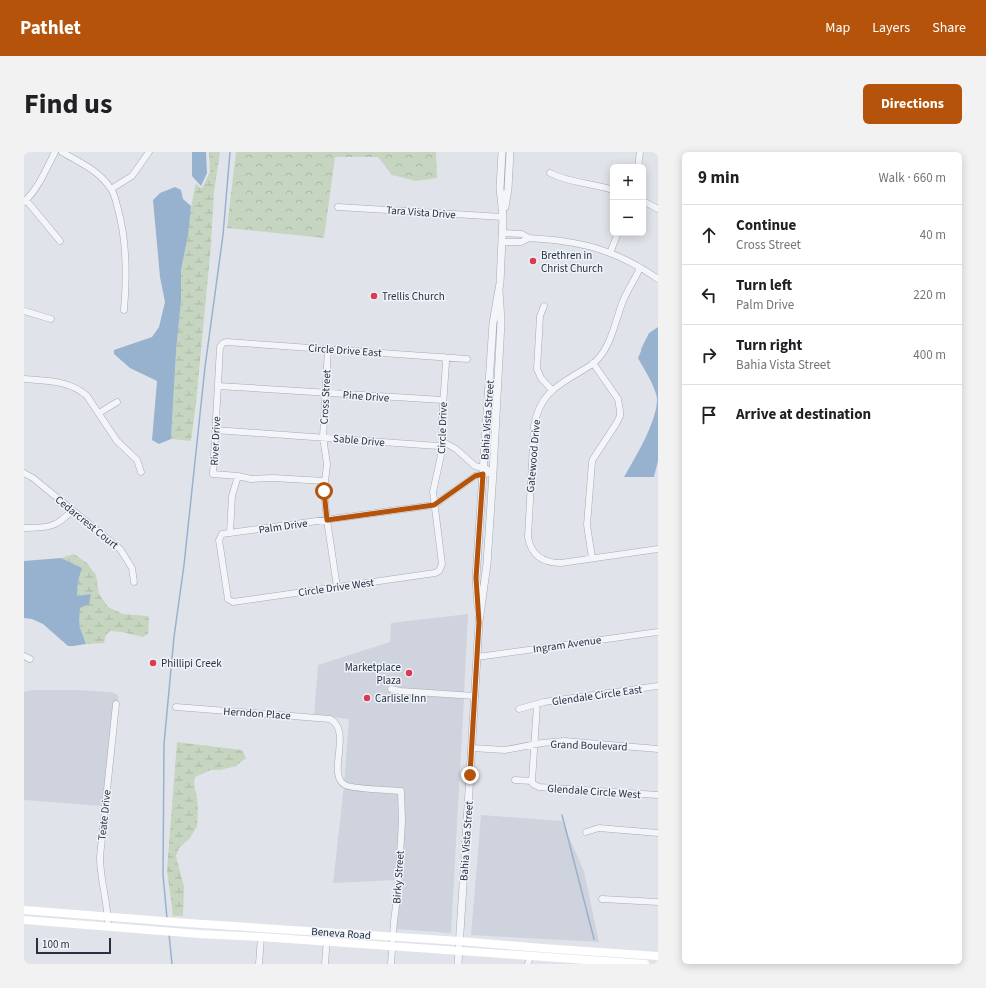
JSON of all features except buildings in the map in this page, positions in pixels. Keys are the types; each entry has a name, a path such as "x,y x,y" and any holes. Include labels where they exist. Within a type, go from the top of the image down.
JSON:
{"main road":[{"name":"Beneva Road","path":"24,910 658,956"},
{"name":"Beneva Road","path":"24,920 459,950 529,960 645,964"}],"street":[{"path":"55,152 39,184 25,201 60,241"},
{"path":"62,152 92,168 112,189 121,220 125,253 126,284 124,310"},
{"path":"112,189 132,176 149,152"},
{"name":"Bahia Vista Street","path":"502,152 500,188 503,218"},
{"name":"Bahia Vista Street","path":"479,622 476,578 483,471 493,323 499,290 503,218 508,189 510,152"},
{"path":"638,164 640,152"},
{"path":"550,173 561,179 584,182 610,189"},
{"path":"646,202 658,208"},
{"name":"Tara Vista Drive","path":"338,207 503,218"},
{"path":"502,233 522,234 528,238 578,243 610,252 640,268 658,280"},
{"path":"610,252 617,236"},
{"path":"502,242 521,242 528,238"},
{"name":"Gatewood Drive","path":"640,268 624,299 608,344 603,352 593,363 552,390 540,404 534,426 528,537 529,544 537,556 542,560 551,563 561,563 658,549"},
{"name":"Bahia Vista Street","path":"458,964 479,622 487,564 493,472 501,322 499,290"},
{"path":"544,306 540,316 537,369 541,378 552,390"},
{"path":"24,311 51,319"},
{"name":"Circle Drive East","path":"223,343 467,359"},
{"name":"River Drive","path":"223,343 220,347 213,474 238,476"},
{"name":"Cross Street","path":"328,349 323,437 327,464 324,491 337,587"},
{"name":"Circle Drive","path":"440,570 442,564 434,505 434,483 443,446 442,421 446,362 443,358"},
{"path":"592,558 587,526 592,462 620,416 618,399 593,363"},
{"path":"24,379 63,383 77,388 87,396 117,441 137,460 141,472"},
{"name":"Pine Drive","path":"218,386 443,400"},
{"path":"99,413 117,402"},
{"name":"Sable Drive","path":"215,430 443,446 447,444 456,448 475,466 483,471 493,472"},
{"name":"Palm Drive","path":"230,533 434,505 483,471"},
{"name":"Cedarcrest Court","path":"24,473 34,478 120,549 132,568 134,582"},
{"path":"230,533 232,496 238,476 251,479 273,478 325,481"},
{"path":"24,528 36,529 48,527 62,520 72,510"},
{"name":"Circle Drive West","path":"230,533 222,534 219,540 227,596 230,601 435,573 440,570"},
{"name":"Ingram Avenue","path":"477,657 658,632"},
{"name":"Glendale Circle East","path":"519,709 537,704 658,686"},
{"path":"390,689 475,696"},
{"name":"Teate Drive","path":"108,926 100,857 116,704"},
{"name":"Glendale Circle East","path":"535,745 537,704"},
{"name":"Herndon Place","path":"176,707 330,719 336,724 340,736 339,775 342,782 349,786 401,791"},
{"name":"Grand Boulevard","path":"472,748 505,750 564,741 658,748"},
{"name":"Glendale Circle West","path":"535,745 532,781 533,784 539,787 658,795"},
{"name":"Glendale Circle West","path":"515,780 532,781"},
{"name":"Birky Street","path":"391,964 398,890 402,806 401,791"},
{"path":"586,832 599,828 658,833"},
{"path":"602,899 658,902"},
{"path":"325,964 328,932"},
{"path":"259,964 261,937"},
{"path":"597,952 597,962"}],"shaded area":[{"path":"468,614 464,693 388,686 387,691 397,693 464,698 451,933 396,929 401,890 405,806 403,788 398,788 399,806 396,880 333,883 344,786 349,719 314,715 318,665 390,642 391,623"},
{"path":"32,690 77,690 111,692 118,695 118,702 114,702 102,806 24,800 24,692"},
{"path":"481,815 562,821 584,871 599,942 471,935"}],"green space":[{"path":"209,152 220,152 214,192 211,245 191,441 171,439 176,352 181,301 181,270 196,183 202,188 210,172"},
{"path":"236,152 436,152 437,178 416,181 392,175 378,157 335,157 324,238 227,228"},
{"path":"74,554 87,563 96,575 99,594 108,607 123,614 148,616 148,634 143,637 110,631 106,635 104,643 86,644 79,625 80,608 91,594 77,596 78,581 82,568 61,558"},
{"path":"177,742 242,750 246,758 236,766 220,770 211,770 195,777 194,783 198,808 197,826 190,838 179,848 176,856 184,887 183,916 173,916 167,870"}],"water":[{"path":"192,152 206,152 207,173 201,186 192,176"},
{"path":"175,187 181,190 183,199 191,206 188,236 181,270 181,301 176,352 171,439 159,444 152,440 157,381 130,368 114,354 114,350 152,337 159,327 165,302 160,277 153,200 160,193"},
{"path":"658,327 658,461 654,477 624,477 645,439 654,417 657,398 654,388 638,358 649,333"},
{"path":"61,558 82,568 78,581 77,596 91,594 89,604 80,608 79,625 86,644 68,646 43,624 32,619 24,618 24,561"}],"waterway":[{"path":"167,918 163,875 164,744 174,637 184,565 205,367 223,235 230,152"},
{"path":"562,815 594,939"},
{"path":"169,934 172,964"}],"place":[{"name":"Brethren in Christ Church","path":"533,261"},
{"name":"Trellis Church","path":"374,296"},
{"name":"Phillipi Creek","path":"153,663"},
{"name":"Marketplace Plaza","path":"409,673"},
{"name":"Carlisle Inn","path":"367,698"}],"route":[{"path":"324,491 327,520 434,505 470,479 483,474 476,578 479,622 470,775"}]}
